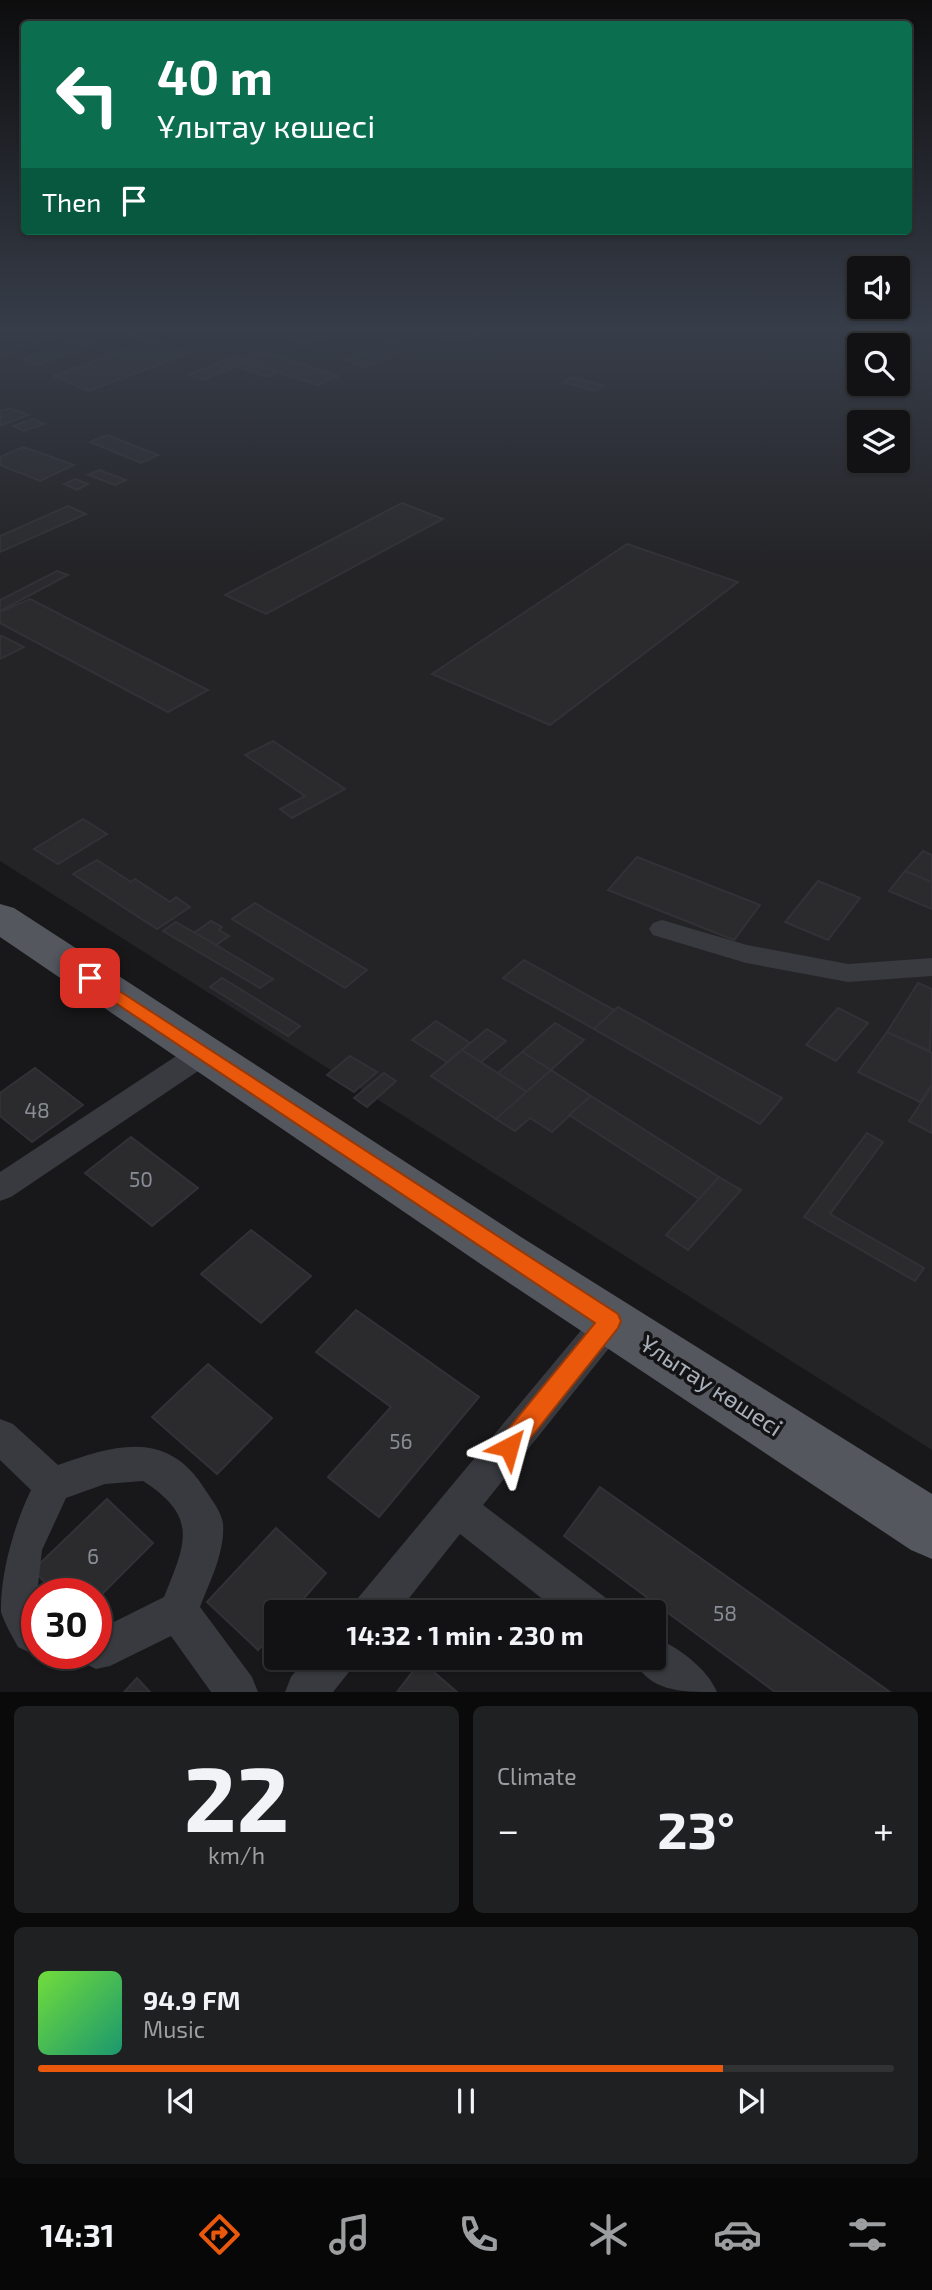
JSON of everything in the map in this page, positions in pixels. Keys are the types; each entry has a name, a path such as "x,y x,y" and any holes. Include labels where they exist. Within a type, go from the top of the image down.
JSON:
{"main road":[{"name":"Ұлытау көшесі","path":"0,918 610,1321 932,1529"}],"street":[{"path":"662,929 746,954 848,972 932,967"},
{"path":"0,1188 203,1052"},
{"path":"382,1600 610,1321"},
{"path":"0,1436 53,1485"},
{"path":"21,1610 18,1604 23,1548 53,1485 106,1466 147,1463 185,1491 204,1523 199,1559 178,1611 112,1645"},
{"path":"458,1509 576,1600"},
{"path":"178,1611 237,1692"},
{"path":"666,1668 696,1692"},
{"path":"306,1692 324,1670"}],"shaded area":[{"path":"0,409 932,409 932,1450 0,861"}],"building":[{"path":"12,409 28,415 0,426 0,411"},
{"path":"33,419 44,424 24,431 13,426"},
{"path":"107,435 158,455 141,463 90,442"},
{"path":"23,447 74,465 40,481 0,465 0,457"},
{"path":"99,470 126,480 115,485 88,475"},
{"path":"75,479 88,484 77,490 64,484"},
{"path":"402,503 443,519 266,614 225,595"},
{"path":"68,506 86,514 0,552 0,536"},
{"path":"627,544 738,582 550,725 432,674"},
{"path":"57,571 68,575 0,611 0,600"},
{"path":"30,599 208,690 168,712 0,623 0,612"},
{"path":"2,636 24,647 0,659"},
{"path":"273,741 345,789 292,818 280,809 305,796 245,755"},
{"path":"83,819 107,834 58,864 34,849"},
{"path":"923,851 932,855 932,882 905,871"},
{"path":"637,857 760,905 734,940 608,890"},
{"path":"97,860 131,882 135,879 170,902 176,897 190,907 157,929 73,874"},
{"path":"905,871 932,882 932,909 889,891"},
{"path":"818,881 860,898 828,940 785,922"},
{"path":"255,903 367,970 345,988 232,919"},
{"path":"211,921 222,927 219,930 229,936 216,945 194,933"},
{"path":"176,922 273,979 260,988 163,931"},
{"path":"524,960 614,1010 594,1029 503,978"},
{"path":"222,978 300,1026 288,1036 210,987"},
{"path":"918,983 932,989 930,1051 887,1032"},
{"path":"618,1007 782,1098 760,1124 594,1029"},
{"path":"838,1008 868,1023 836,1061 806,1045"},
{"path":"436,1021 470,1043 447,1062 412,1040"},
{"path":"555,1023 584,1040 551,1070 522,1052"},
{"path":"487,1029 506,1041 481,1062 462,1050"},
{"path":"887,1032 932,1053 932,1084 920,1102 858,1072"},
{"path":"462,1050 527,1092 496,1119 431,1076"},
{"path":"522,1052 551,1070 527,1092 498,1073"},
{"path":"350,1056 377,1072 354,1092 327,1075"},
{"path":"35,1068 83,1105 32,1142 0,1116 0,1093"},
{"path":"551,1070 591,1096 552,1132 530,1118 515,1131 496,1119"},
{"path":"384,1073 396,1081 367,1107 354,1098"},
{"path":"932,1086 932,1133 909,1121"},
{"path":"591,1096 719,1177 699,1199 569,1115"},
{"path":"867,1133 883,1142 830,1214 924,1268 915,1281 804,1217"},
{"path":"131,1137 198,1188 152,1226 85,1173"},
{"path":"719,1177 741,1190 688,1250 666,1235"},
{"path":"251,1230 311,1276 261,1323 201,1274"},
{"path":"356,1310 479,1397 379,1517 328,1477 391,1407 316,1352"},
{"path":"208,1364 272,1418 217,1474 152,1417"},
{"path":"600,1487 890,1692 775,1692 666,1611 666,1600 651,1600 564,1536"},
{"path":"107,1499 153,1543 112,1584 112,1578 41,1578 33,1570"},
{"path":"276,1528 326,1573 302,1600 264,1600 264,1643 258,1650 207,1602"},
{"path":"414,1670 431,1670 457,1692 397,1692"},
{"path":"137,1678 150,1692 124,1692"}],"route":[{"path":"90,978 610,1321 509,1447"}]}
